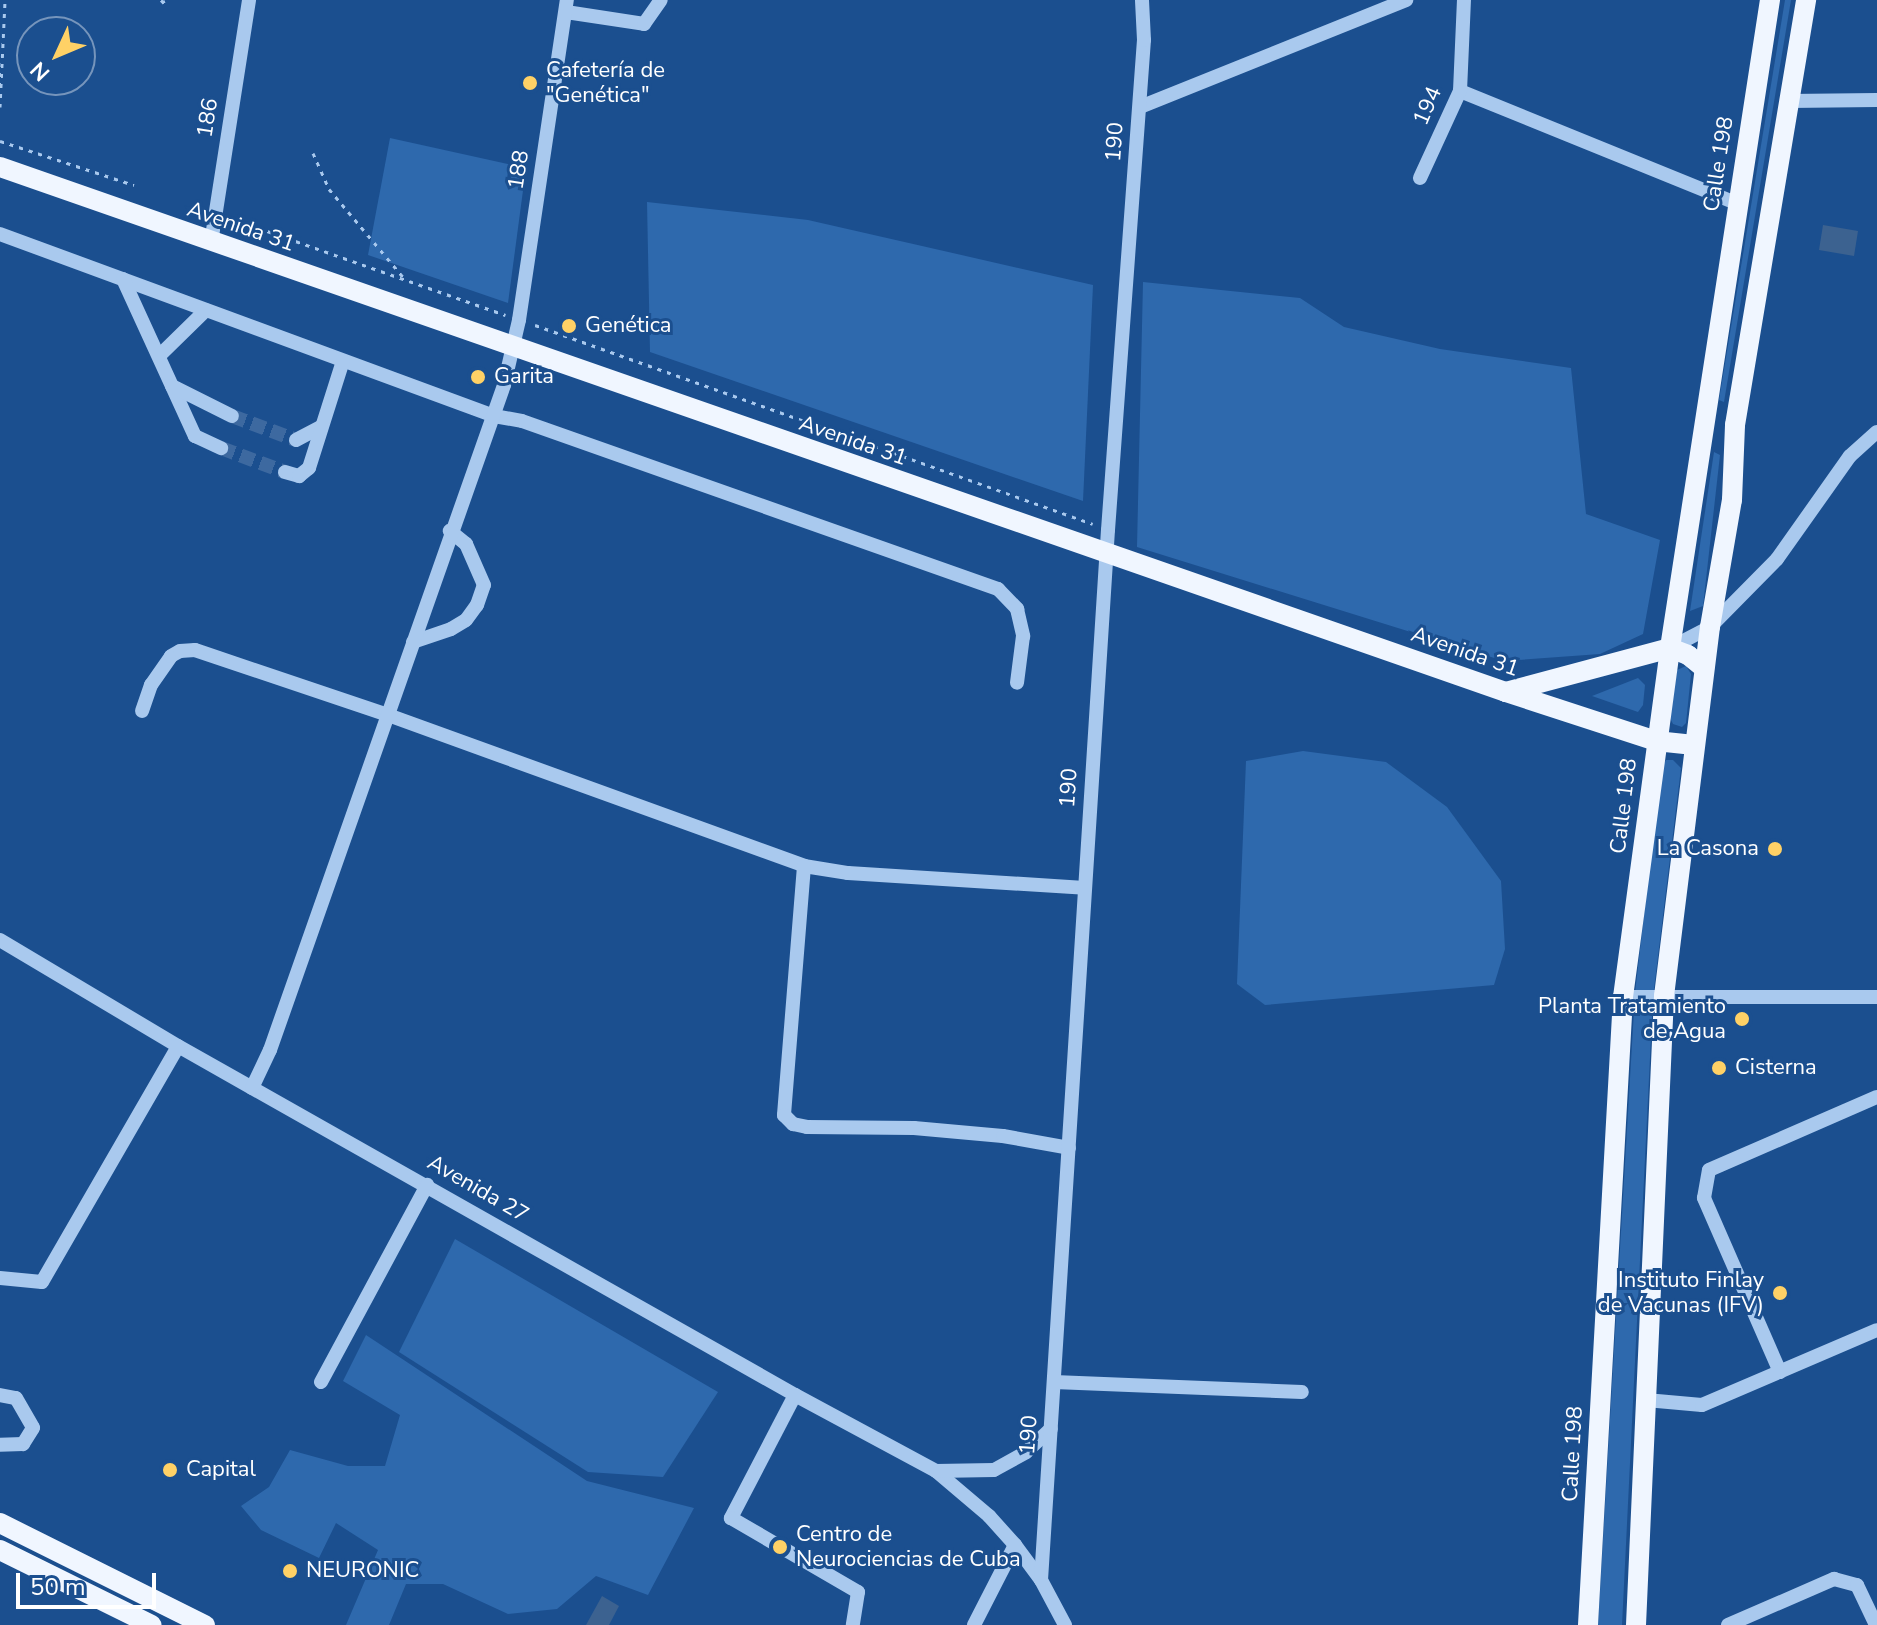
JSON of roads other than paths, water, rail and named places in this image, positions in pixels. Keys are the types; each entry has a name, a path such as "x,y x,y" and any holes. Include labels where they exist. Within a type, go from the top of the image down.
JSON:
{"main road":[{"name":"Calle 198","path":"1588,1625 1623,997 1656,741 1736,203 1770,0"},
{"path":"1636,1625 1664,996 1704,668 1732,500 1735,425 1806,0"},
{"name":"Avenida 31","path":"0,167 1506,692 1656,741 1694,745"},
{"path":"1706,418 1735,425"},
{"path":"1506,692 1670,648 1688,655 1704,668"},
{"path":"0,1523 205,1625"},
{"path":"0,1550 152,1625"}],"street":[{"name":"186","path":"211,243 249,0"},
{"path":"567,6 644,24 661,0"},
{"name":"190","path":"1041,1580 1106,555 1140,107 1144,40 1142,0"},
{"path":"1140,107 1406,0"},
{"name":"194","path":"1420,178 1460,91 1464,0"},
{"name":"188","path":"252,1088 270,1050 450,531 494,416 519,320 567,6"},
{"path":"1460,91 1736,203"},
{"path":"1789,101 1877,100"},
{"path":"0,234 494,416 522,421 998,589 1017,609 1023,636 1017,683"},
{"path":"123,279 195,436 221,448"},
{"path":"160,355 206,310"},
{"path":"285,472 299,476 309,468 343,361"},
{"path":"172,386 232,416"},
{"path":"296,440 320,427"},
{"path":"1670,648 1710,627 1777,559 1850,456 1877,432"},
{"path":"413,642 451,629 466,620 477,605 484,585 480,568 466,544 450,531"},
{"path":"142,711 151,685 171,656 180,651 195,650 388,715 804,866 848,873 1085,888"},
{"path":"804,866 784,1115 793,1124 807,1127 914,1128 1003,1136 1069,1148"},
{"name":"Avenida 27","path":"0,940 252,1088 795,1395 936,1471 989,1516 1015,1545 1041,1580 1065,1625"},
{"path":"1623,997 1877,997"},
{"path":"0,1278 42,1282 178,1046"},
{"path":"1780,1372 1704,1198 1709,1170 1877,1097"},
{"path":"321,1382 427,1185"},
{"path":"1646,1400 1702,1405 1877,1330"},
{"path":"1054,1382 1302,1392"},
{"path":"0,1395 16,1398 33,1428 23,1444 0,1445"},
{"path":"795,1395 731,1518 858,1592 853,1625"},
{"name":"Avenida 27","path":"936,1471 994,1470 1026,1452 1051,1429"},
{"path":"974,1625 1015,1545"},
{"path":"1728,1625 1834,1579 1857,1585 1876,1625"}],"tunnel":[{"path":"232,416 296,440"},
{"path":"221,448 285,472"}],"place":[{"name":"Cafetería de \"Genética\"","path":"530,83"},
{"name":"Genética","path":"569,326"},
{"name":"Garita","path":"478,377"},
{"name":"La Casona","path":"1775,849"},
{"name":"Planta Tratamiento de Agua","path":"1742,1019"},
{"name":"Cisterna","path":"1719,1068"},
{"name":"Instituto Finlay de Vacunas (IFV)","path":"1780,1293"},
{"name":"Capital","path":"170,1470"},
{"name":"Centro de Neurociencias de Cuba","path":"780,1547"},
{"name":"NEURONIC","path":"290,1571"}]}
